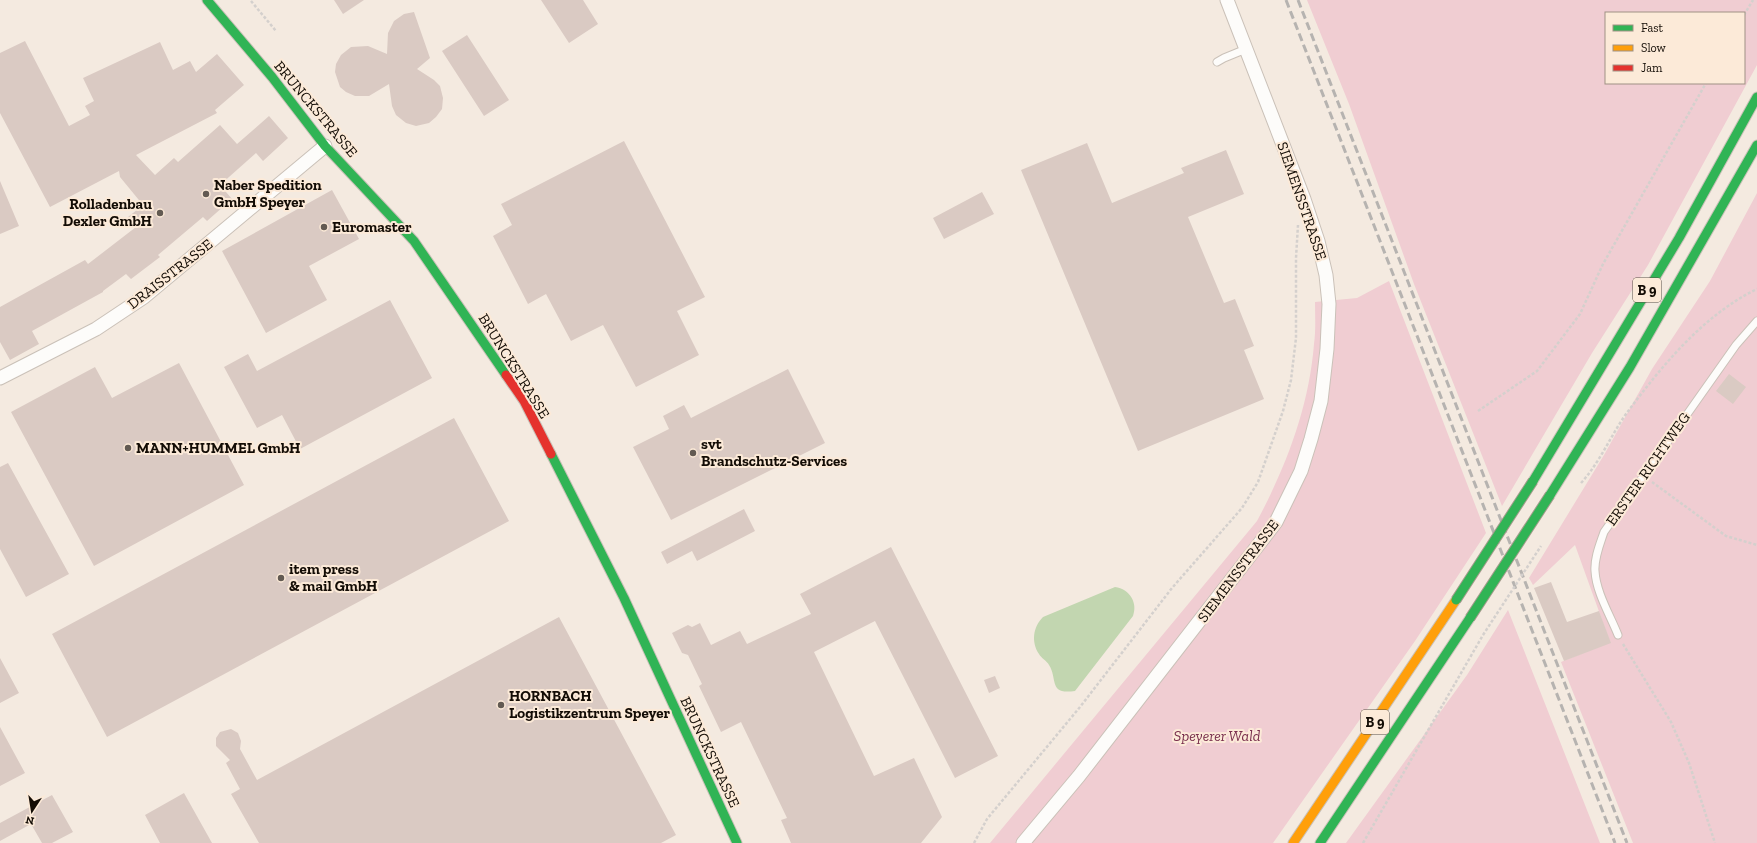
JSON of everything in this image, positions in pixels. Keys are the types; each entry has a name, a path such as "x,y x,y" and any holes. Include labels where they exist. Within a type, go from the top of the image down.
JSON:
{"main road":[{"name":"BRUNCKSTRASSE","path":"207,0 272,77 325,146 414,241 524,401 624,598 737,843"},
{"name":"B 9","path":"1293,843 1456,600 1533,481 1679,238 1757,97"},
{"name":"B 9","path":"1320,843 1550,495 1634,360 1757,145"}],"street":[{"name":"SIEMENSSTRASSE","path":"1023,843 1079,776 1276,522 1300,471 1312,439 1321,401 1327,349 1329,304 1326,275 1318,241 1304,199 1227,0"},
{"name":"DRAISSTRASSE","path":"0,378 96,329 144,296 325,146"}],"lane":[{"path":"1217,62 1246,49"},
{"name":"ERSTER RICHTWEG","path":"1618,635 1595,570 1597,554 1604,532 1736,345 1757,320"}],"path":[{"path":"1745,14 1753,0"},
{"path":"251,2 276,31"},
{"path":"1478,411 1537,371 1580,314 1603,264 1705,84"},
{"path":"974,843 987,819 1080,707 1172,588 1242,508 1258,482 1283,411 1291,380 1296,338 1296,258 1299,219"},
{"path":"1577,488 1592,471 1626,415 1698,330 1737,298 1757,289"},
{"path":"1643,475 1726,536 1757,545"},
{"path":"1363,843 1483,635 1545,540"},
{"path":"1618,635 1671,722 1689,763 1715,843"}],"green space":[{"path":"1307,0 1757,0 1757,65 1648,265 1592,353 1502,506 1414,284 1349,104"},
{"path":"1757,193 1757,843 1633,843 1561,662 1610,642 1575,545 1533,585 1529,578 1604,455 1652,369 1710,281"},
{"name":"Speyerer Wald","path":"1389,281 1486,533 1415,641 1273,843 990,843 1257,521 1268,500 1286,458 1307,391 1315,334 1315,302 1357,298"},
{"path":"1508,610 1600,843 1346,843 1467,675"}],"shaded area":[{"path":"1115,587 1120,588 1132,597 1134,606 1133,616 1075,691 1061,691 1055,685 1052,670 1036,649 1034,635 1037,625 1043,617"}],"building":[{"path":"334,0 364,0 343,14"},
{"path":"541,0 583,0 598,24 569,43"},
{"path":"414,12 430,58 417,69 434,80 440,86 443,98 442,109 436,117 429,123 416,126 406,123 396,115 392,106 389,84 369,96 355,96 346,92 340,87 335,72 336,64 341,55 351,47 368,46 387,54 388,33 394,21 404,14"},
{"path":"467,35 509,100 484,116 442,51"},
{"path":"25,41 69,126 90,115 85,106 94,101 83,78 160,42 173,70 190,61 196,72 217,54 244,85 215,110 217,113 136,155 155,175 174,158 178,162 220,125 237,144 269,116 288,138 263,161 256,153 220,185 232,199 207,221 203,217 158,255 160,257 131,279 126,274 103,292 32,331 39,344 10,360 0,342 0,307 85,260 88,264 136,227 128,217 143,205 120,177 119,171 50,207 0,113 0,53"},
{"path":"624,141 705,297 677,311 699,355 636,387 603,325 571,341 546,294 528,304 493,236 512,225 501,204"},
{"path":"1087,143 1112,203 1184,173 1181,168 1226,150 1244,194 1188,217 1224,303 1235,299 1254,346 1244,350 1264,399 1138,451 1021,170"},
{"path":"0,181 19,226 0,234"},
{"path":"332,190 359,239 309,266 327,300 266,333 222,251"},
{"path":"982,192 994,214 944,239 933,218"},
{"path":"390,300 432,378 300,449 282,415 257,428 224,367 248,354 257,371"},
{"name":"MANN+HUMMEL GmbH","path":"179,363 244,485 94,566 11,412 95,367 112,398"},
{"path":"788,369 825,443 671,520 633,447 669,429 663,416 684,405 691,418"},
{"path":"1729,374 1746,387 1733,404 1716,391"},
{"name":"item press & mail GmbH","path":"454,418 509,521 107,737 52,634"},
{"path":"8,463 69,574 26,597 0,549 0,467"},
{"path":"744,509 755,531 697,561 692,551 667,564 661,552"},
{"path":"891,547 998,756 955,778 875,621 814,652 874,776 914,758 942,817 921,843 791,843 781,820 787,818 741,722 721,732 699,686 702,684 688,655 682,653 672,633 688,625 692,627 700,623 711,645 740,631 747,644 811,614 800,594"},
{"path":"1551,582 1567,622 1599,611 1611,643 1564,661 1534,588"},
{"name":"HORNBACH Logistikzentrum Speyer","path":"559,617 676,835 661,843 259,843 231,794 240,789 226,763 230,760 216,746 216,738 220,732 231,729 238,733 241,741 240,749 257,780"},
{"path":"0,658 19,693 0,703"},
{"path":"995,676 1000,688 989,693 984,680"},
{"path":"0,727 25,773 0,786"},
{"path":"184,793 212,843 160,843 145,815"},
{"path":"52,795 73,832 52,843 42,843 31,824 0,841 0,823"}],"railway":[{"path":"1286,0 1615,843"},
{"path":"1298,0 1627,843"}],"traffic: fast":[{"path":"207,0 272,77 325,146 414,241 506,375"},
{"path":"1533,481 1679,238 1757,97"},
{"path":"1550,495 1630,367 1757,145"},
{"path":"551,454 624,598 737,843"},
{"path":"1456,600 1533,481"},
{"path":"1470,618 1550,495"},
{"path":"1320,843 1470,618"}],"traffic: slow":[{"path":"1293,843 1456,600"}],"traffic: jam":[{"path":"506,375 524,401 551,454"}],"place":[{"name":"Naber Spedition GmbH Speyer","path":"206,194"},
{"name":"Rolladenbau Dexler GmbH","path":"160,213"},
{"name":"Euromaster","path":"324,227"},
{"name":"MANN+HUMMEL GmbH","path":"128,448"},
{"name":"svt Brandschutz-Services","path":"693,453"},
{"name":"item press & mail GmbH","path":"281,578"},
{"name":"HORNBACH Logistikzentrum Speyer","path":"501,705"}]}
